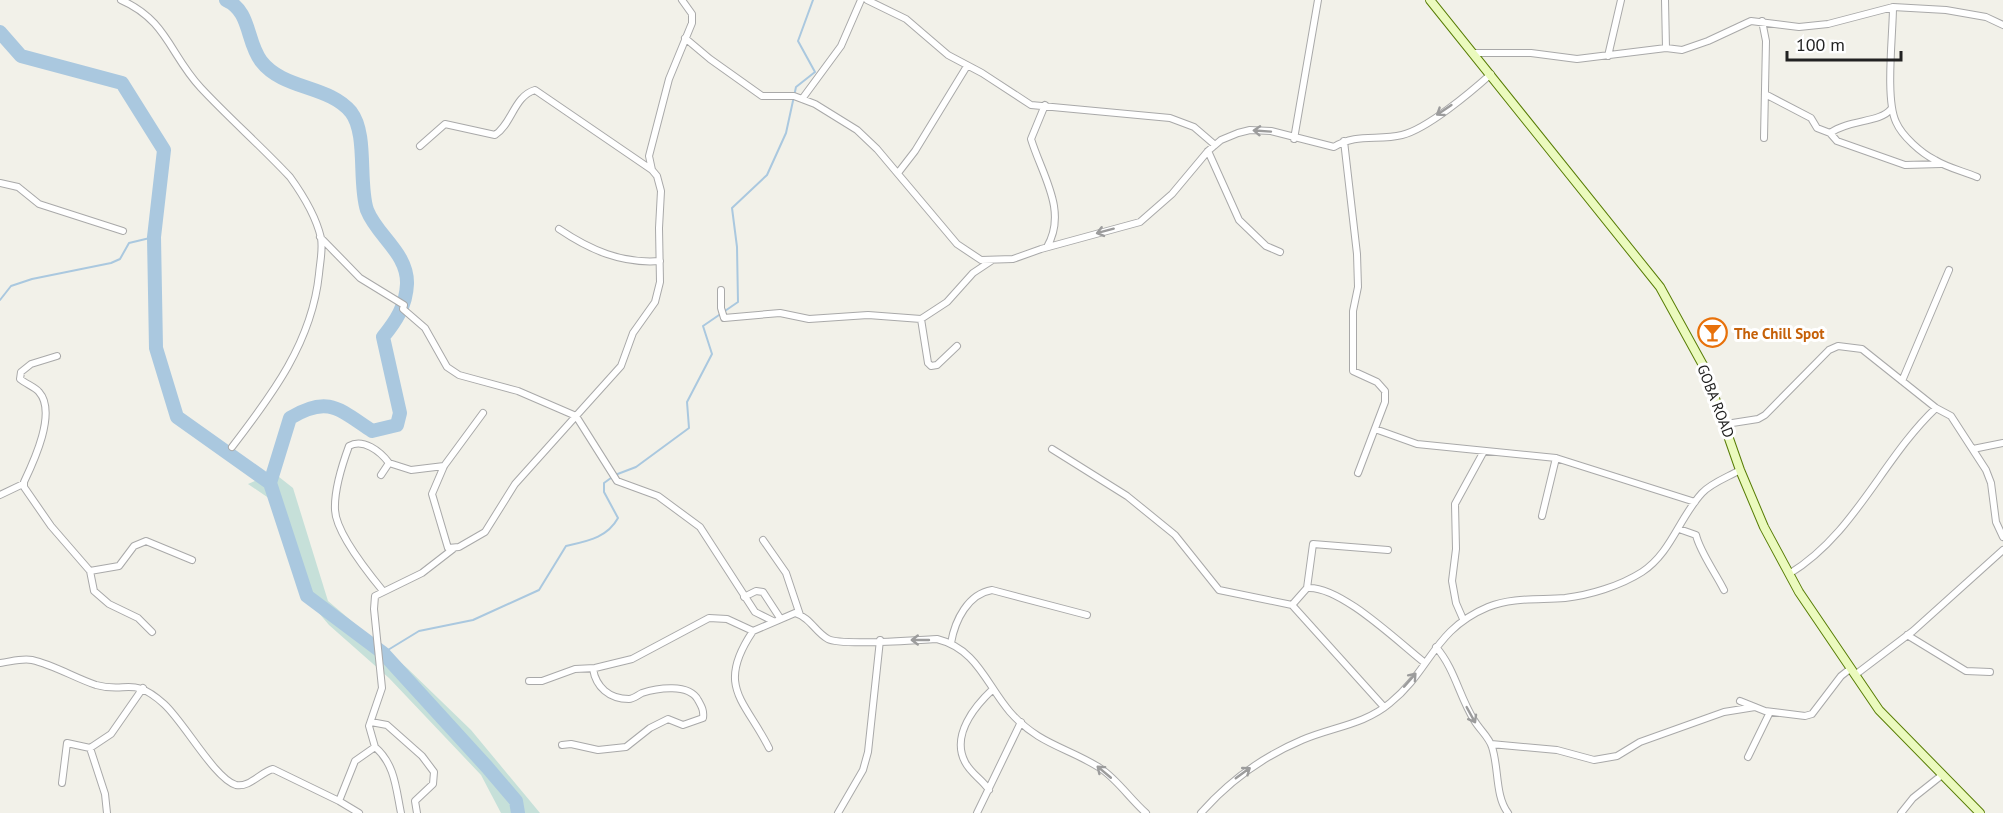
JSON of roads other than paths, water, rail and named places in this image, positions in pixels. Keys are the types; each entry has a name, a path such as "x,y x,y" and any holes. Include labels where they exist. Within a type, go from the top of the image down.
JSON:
{"main road":[{"name":"GOBA ROAD","path":"1430,0 1660,288 1704,367 1726,424 1740,470 1764,527 1789,574 1879,710 1980,813"}],"street":[{"path":"121,0 137,7 154,20 199,87 290,177 308,205 320,237 360,278 404,305 403,309 425,328 447,367 459,375 518,391 576,416 617,481 658,496 700,527 758,615 777,620"},
{"path":"652,170 649,156 653,136 669,80 686,38 692,14 682,0"},
{"path":"802,99 841,46 861,0"},
{"path":"867,0 906,19 948,55 1031,105 1170,118 1194,127 1215,145"},
{"path":"1294,139 1318,0"},
{"path":"1608,56 1621,0"},
{"path":"1665,0 1666,48"},
{"path":"1474,53 1532,53 1564,59 1666,48 1691,48 1737,25 1762,21 1799,27 1828,24 1893,7 1924,4 1986,17 2003,25"},
{"path":"1893,7 1890,66 1891,109 1900,128 1928,156 1942,164 1977,177"},
{"path":"1762,21 1766,42 1764,138"},
{"path":"686,38 710,59 762,96 794,96 815,104 857,130 877,149 957,244 981,260 992,261 1012,259 1085,236 1140,222 1172,194 1208,151 1238,133 1250,130 1286,134 1294,139 1334,147 1344,141 1366,136 1401,135 1412,131 1491,74"},
{"path":"898,173 915,151 967,66"},
{"path":"401,813 390,766 384,754 375,747 371,722 382,688 374,609 375,596 422,573 453,549 485,532 515,484 621,366 633,333 655,302 660,282 661,191 657,176 652,170 535,90 521,99 501,132 495,135 445,124 420,146"},
{"path":"1765,94 1785,102 1811,118 1817,128 1830,133 1837,141 1913,167 1942,164"},
{"path":"1045,105 1032,140 1053,199 1056,222 1047,247"},
{"path":"1830,133 1846,123 1882,118 1891,109"},
{"path":"1344,141 1357,254 1358,287 1353,311 1353,371 1377,382 1384,391 1385,402 1358,473"},
{"path":"1208,151 1239,220 1266,246 1280,252"},
{"path":"0,183 18,187 39,204 123,231"},
{"path":"559,229 580,243 605,253 636,262 660,261"},
{"path":"232,447 283,375 303,338 315,302 320,237"},
{"path":"721,290 721,308 724,318 780,314 809,319 868,315 921,319 947,302 973,273 992,261"},
{"path":"1902,381 1949,270"},
{"path":"921,319 928,363 931,366 937,365 957,346"},
{"path":"1726,424 1758,419 1829,350 1838,346 1862,349 1936,408 1952,416 1973,449 1990,483 1996,522 2003,537"},
{"path":"0,495 23,484 44,428 46,406 39,392 20,379 21,372 31,364 57,356"},
{"path":"1789,574 1816,556 1843,527 1914,431 1936,408"},
{"path":"453,549 445,542 432,499 444,466 483,413"},
{"path":"1375,429 1417,444 1460,446 1484,452 1556,458 1695,502"},
{"path":"383,591 353,551 336,517 339,477 349,446 354,443 364,444 380,453 389,463 411,470 444,466"},
{"path":"1973,449 2003,443"},
{"path":"1052,449 1127,496 1176,535 1219,590 1292,605 1384,707"},
{"path":"1463,619 1456,603 1452,581 1456,549 1455,504 1484,452"},
{"path":"1542,516 1556,458"},
{"path":"381,475 389,463"},
{"path":"1201,813 1226,786 1268,756 1326,730 1359,722 1384,707 1463,619 1492,605 1534,598 1572,597 1624,580 1657,561 1695,502 1707,488 1740,470"},
{"path":"23,484 51,526 90,571 94,591 102,599 133,614 152,632"},
{"path":"1679,529 1696,535 1700,550 1708,557 1724,590"},
{"path":"763,540 786,573 800,615 830,640 851,644 880,640 937,639 951,643 978,664 993,689 1021,722 1054,747 1102,770 1146,813"},
{"path":"90,571 119,566 134,546 146,542 192,560"},
{"path":"1292,605 1307,588 1313,544 1388,550"},
{"path":"1740,701 1770,712 1805,716 1812,714 1841,676 1852,672 1907,635 2003,550"},
{"path":"1307,588 1316,587 1336,594 1425,663"},
{"path":"951,643 961,614 971,600 985,591 992,590 1087,615"},
{"path":"744,597 756,591 764,592 777,620"},
{"path":"769,748 743,708 736,683 736,663 741,648 753,631 790,615 800,615"},
{"path":"529,681 542,681 575,669 593,669 632,660 709,618 727,619 753,631"},
{"path":"1907,635 1966,671 1990,672"},
{"path":"838,813 863,770 868,752 880,640"},
{"path":"1436,647 1454,675 1474,720 1491,744 1501,801 1508,813"},
{"path":"0,663 32,660 99,685 127,685 143,688 164,704 180,721 226,779 237,785 245,785 273,769 359,813"},
{"path":"562,745 571,744 598,750 626,747 650,728 668,719 683,725 703,718 704,710 695,695 684,690 664,688 628,699 601,690 593,669"},
{"path":"62,783 67,743 90,748 111,734 143,688"},
{"path":"989,790 964,761 962,743 966,723 974,706 993,689"},
{"path":"1491,744 1557,750 1594,760 1617,756 1640,742 1724,712 1755,707"},
{"path":"1748,757 1770,712"},
{"path":"371,722 387,725 422,756 434,772 433,784 415,801 417,813"},
{"path":"977,813 1021,722"},
{"path":"339,801 355,761 375,747"},
{"path":"90,748 105,794 107,813"},
{"path":"1901,813 1913,798 1942,775"}],"waterway":[{"path":"226,0 240,11 256,53 270,70 293,83 331,97 351,112 359,133 364,199 367,210 403,263 406,273 405,299 400,313 383,337 400,413 397,425 372,431 351,416 333,408 324,406 303,411 290,418 270,483"},
{"path":"383,653 419,631 473,620 539,590 566,546 602,534 618,518 604,492 604,483 615,475 636,467 689,428 687,402 712,354 703,326 738,302 737,247 732,208 767,175 786,133 796,87 815,72 798,41 813,0"},
{"path":"0,32 21,56 122,83 164,150 154,237 156,348 177,417 270,483 307,596 383,653 516,801 518,813"},
{"path":"0,300 11,286 32,279 111,263 120,259 129,243 154,237"}],"place":[{"name":"The Chill Spot","path":"1713,333"}]}
